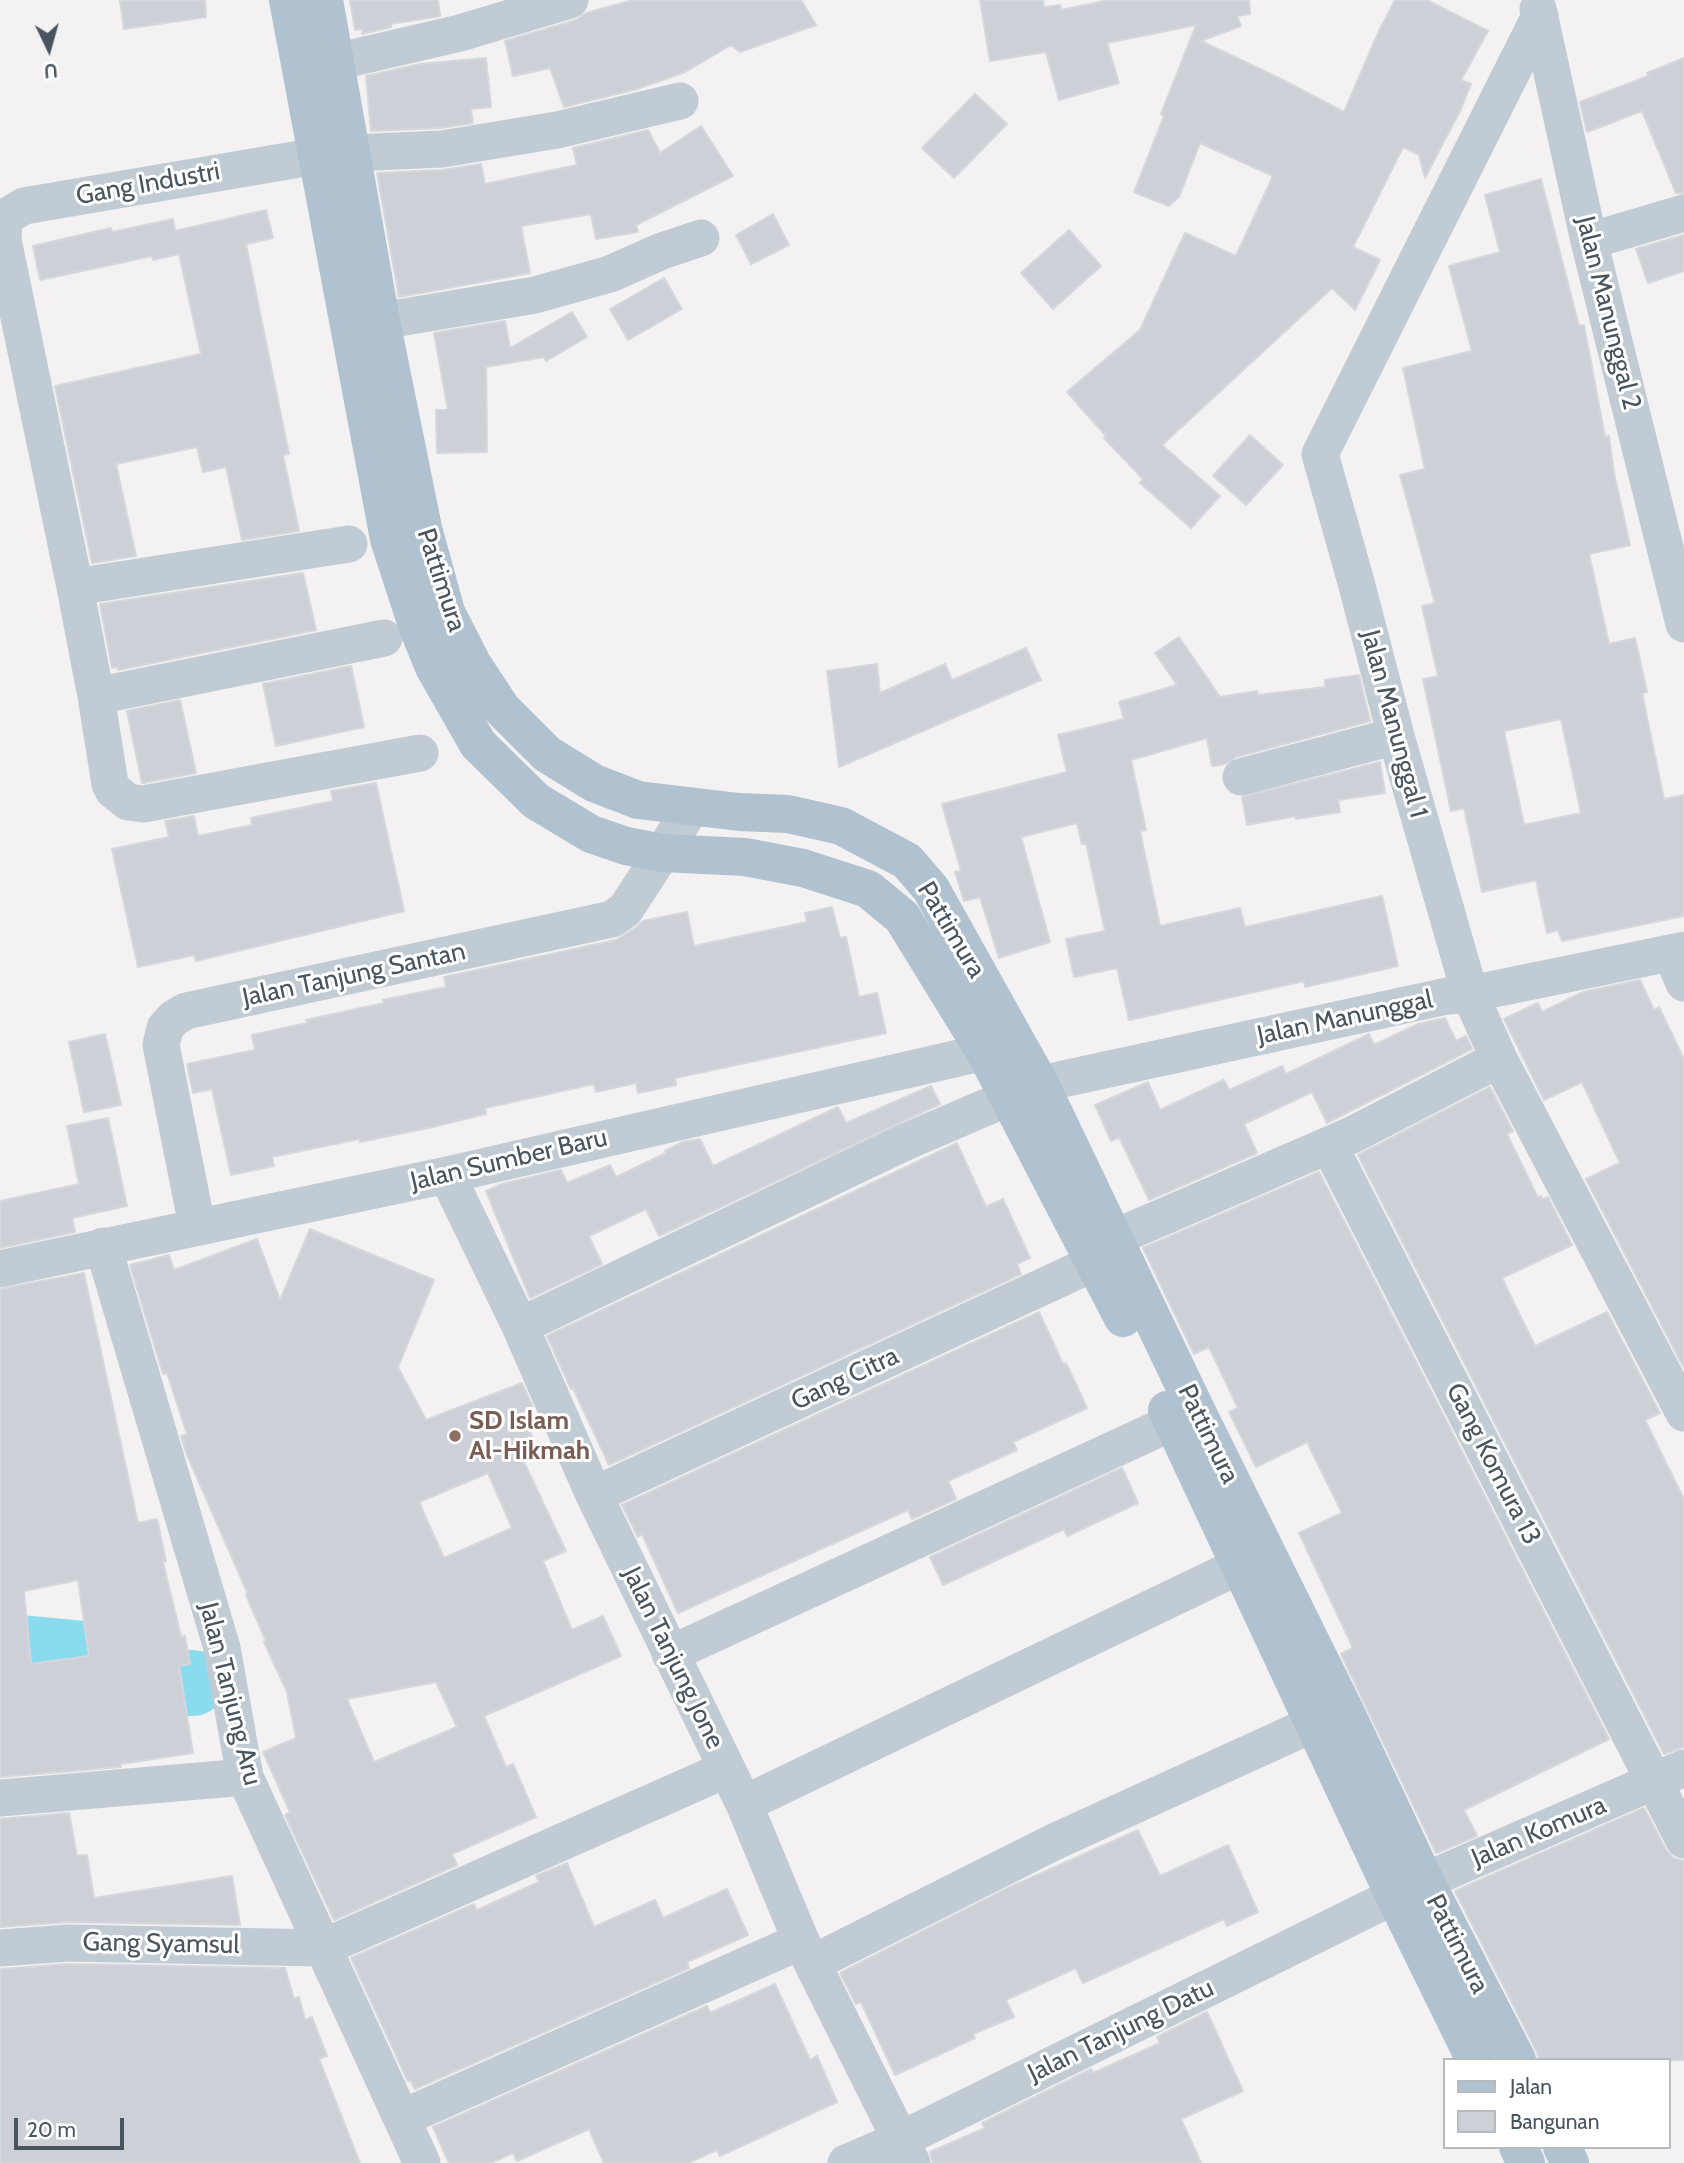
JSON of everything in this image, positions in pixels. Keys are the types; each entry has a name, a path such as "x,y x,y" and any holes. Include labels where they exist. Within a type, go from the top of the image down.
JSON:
{"main road":[{"name":"Pattimura","path":"288,0 334,154 348,232 390,539 418,628 434,667 478,744 536,801 591,834 626,846 663,853 746,856 803,868 868,889 902,917 1000,1046"},
{"name":"Pattimura","path":"324,0 335,62 334,154"},
{"name":"Pattimura","path":"348,232 382,321 423,528 446,612 473,665 502,709 547,754 594,783 638,800 788,814 841,826 907,861 931,889 1000,1046 1105,1250 1196,1410 1344,1709 1474,2058"},
{"name":"Pattimura","path":"1105,1250 1173,1422 1313,1724 1410,1889 1516,2058"}],"street":[{"path":"335,62 460,33 570,0"},
{"name":"Jalan Manunggal 2","path":"1538,8 1589,241 1684,624"},
{"name":"Jalan Manunggal 1","path":"1538,8 1320,454 1396,736 1470,994 1499,1059 1684,1413"},
{"name":"Gang Industri","path":"75,587 3,240 4,221 7,216 23,206 334,154 442,149 557,130 680,101"},
{"path":"1589,241 1684,213"},
{"path":"382,321 535,295 610,274 662,251 701,238"},
{"path":"349,544 75,587 110,784 118,795 133,803 143,804 421,753"},
{"path":"96,696 384,638"},
{"path":"1241,777 1396,736"},
{"name":"Jalan Tanjung Santan","path":"197,1226 161,1045 165,1028 174,1018 187,1011 612,919 625,910 692,807"},
{"name":"Jalan Manunggal","path":"520,1326 891,1149 1025,1091 1447,996 1680,962"},
{"name":"Jalan Sumber Baru","path":"0,1269 447,1175 1000,1046"},
{"name":"Gang Citra","path":"594,1495 1105,1250 1329,1146 1499,1059"},
{"name":"Gang Komura 13","path":"1329,1146 1670,1775 1684,1840"},
{"name":"Jalan Tanjung Jone","path":"447,1175 520,1326 594,1495 744,1804 807,1952 907,2151"},
{"name":"Jalan Tanjung Aru","path":"103,1246 222,1648 246,1777 422,2163"},
{"path":"670,1654 1173,1422"},
{"path":"744,1804 1239,1566"},
{"path":"402,2118 807,1952 1313,1724"},
{"path":"322,1948 727,1769"},
{"name":"Jalan Komura","path":"1410,1889 1670,1775"},
{"path":"0,1798 246,1777"},
{"name":"Jalan Tanjung Datu","path":"846,2163 907,2151 1410,1889"},
{"name":"Gang Syamsul","path":"0,1948 68,1943 322,1948"}],"building":[{"path":"120,0 205,0 206,17 124,29"},
{"path":"350,0 438,0 440,16 391,24 391,27 362,34 362,29 355,30"},
{"path":"633,0 801,0 816,25 740,52 731,45 685,72 637,89 564,107 550,68 513,76 505,41"},
{"path":"980,0 1043,0 1044,7 1060,5 1061,10 1109,0 1249,0 1250,14 1237,16 1241,26 1201,41 1344,112 1395,0 1427,0 1488,31 1461,80 1471,84 1461,109 1425,178 1419,155 1403,147 1353,247 1380,260 1355,310 1332,288 1162,445 1220,496 1191,528 1140,483 1143,479 1104,438 1106,436 1067,392 1140,330 1185,233 1236,256 1273,176 1200,143 1179,197 1169,206 1134,192 1196,25 1107,43 1119,83 1059,100 1046,52 990,61"},
{"path":"486,58 491,107 471,109 473,123 440,128 371,131 366,76 420,64"},
{"path":"1684,58 1684,193 1676,193 1642,111 1587,132 1580,102 1648,76 1647,73"},
{"path":"975,94 1007,124 954,178 922,148"},
{"path":"701,126 733,176 636,225 638,232 596,239 591,214 521,226 530,273 399,297 377,173 443,170 481,164 485,184 577,165 573,148 648,130 660,153"},
{"path":"1541,179 1579,326 1584,325 1605,437 1609,436 1630,545 1589,554 1609,644 1635,638 1647,692 1642,693 1664,799 1684,795 1684,916 1562,941 1558,930 1547,933 1536,880 1482,892 1464,808 1451,811 1423,679 1438,676 1422,606 1435,603 1400,475 1425,469 1403,368 1472,351 1449,266 1500,252 1485,195","holes":["1561,719 1581,813 1524,825 1504,731"]},
{"path":"266,210 273,238 246,244 289,454 283,455 299,531 242,540 226,467 203,472 197,447 116,464 136,556 92,563 55,386 201,354 179,254 153,260 152,256 40,280 33,246 111,228 112,232 173,219 175,231"},
{"path":"773,214 789,245 751,264 736,235"},
{"path":"1069,230 1101,266 1053,309 1021,273"},
{"path":"1684,235 1684,271 1648,283 1636,249"},
{"path":"664,278 682,309 628,340 610,309"},
{"path":"572,312 587,337 546,361 544,357 486,367 487,452 437,453 436,410 448,410 434,333 505,321 510,348"},
{"path":"1250,435 1283,465 1246,505 1213,476"},
{"path":"303,573 316,630 118,670 117,667 112,668 100,604"},
{"path":"1179,637 1220,697 1257,691 1258,695 1325,687 1325,680 1359,675 1370,721 1236,757 1225,764 1212,766 1207,738 1131,760 1146,830 1140,831 1160,926 1240,908 1245,927 1382,896 1398,966 1305,987 1304,981 1129,1020 1117,968 1074,977 1066,939 1105,931 1086,843 1082,844 1077,823 1021,837 1050,942 999,958 980,897 964,901 955,872 961,871 942,804 1067,772 1058,735 1124,719 1119,702 1177,685 1155,653"},
{"path":"1026,648 1041,680 839,767 827,671 877,664 880,693 945,664 952,680"},
{"path":"351,666 364,727 276,746 263,684"},
{"path":"180,700 196,773 142,783 127,711"},
{"path":"1380,762 1385,793 1338,800 1340,812 1296,819 1295,816 1247,825 1242,797"},
{"path":"376,783 404,911 196,961 194,955 138,967 112,849 169,837 165,821 194,816 198,836 252,825 251,818 333,801 331,791"},
{"path":"832,907 840,938 846,937 859,997 877,993 886,1033 675,1078 676,1085 638,1093 636,1083 596,1092 594,1084 485,1108 486,1114 428,1128 272,1157 274,1166 231,1175 212,1089 193,1093 187,1064 255,1050 252,1035 384,1003 383,1000 446,987 444,977 616,940 643,921 687,912 694,946 807,922 805,913"},
{"path":"1640,980 1654,1010 1659,1007 1684,1059 1684,1368 1586,1179 1620,1163 1582,1082 1544,1100 1504,1019 1538,1003 1542,1012 1583,992"},
{"path":"1445,1018 1456,1041 1466,1036 1472,1049 1327,1123 1312,1092 1244,1124 1257,1153 1149,1200 1119,1137 1111,1141 1095,1105 1148,1082 1160,1110 1224,1080 1229,1090 1282,1066 1286,1074 1369,1034 1374,1045 1418,1024"},
{"path":"105,1034 121,1105 84,1112 69,1042"},
{"path":"931,1086 940,1104 659,1236 646,1209 589,1236 602,1264 530,1298 486,1191 502,1184 561,1170 567,1183 610,1165 616,1177 683,1142 700,1139 713,1166 838,1107 846,1123"},
{"path":"1490,1087 1513,1131 1507,1134 1538,1198 1541,1196 1542,1200 1548,1197 1572,1245 1502,1278 1535,1346 1607,1312 1660,1413 1645,1420 1684,1499 1684,1747 1664,1754 1358,1155"},
{"path":"108,1118 127,1206 72,1218 75,1232 0,1248 0,1201 79,1184 67,1126"},
{"path":"957,1143 986,1207 1003,1199 1030,1258 1017,1264 1021,1274 609,1465 547,1336"},
{"path":"1319,1172 1609,1739 1464,1810 1477,1836 1436,1853 1341,1654 1353,1648 1299,1533 1342,1513 1307,1442 1256,1467 1229,1412 1238,1408 1209,1347 1194,1354 1143,1248"},
{"path":"310,1229 434,1280 398,1367 426,1420 522,1383 533,1407 522,1412 538,1451 522,1458 566,1551 543,1561 572,1630 603,1616 621,1656 484,1716 506,1767 513,1764 536,1817 452,1854 457,1865 334,1920 285,1815 290,1812 263,1752 296,1738 287,1692 264,1642 266,1641 246,1595 248,1594 187,1455 181,1436 187,1434 167,1373 163,1374 130,1265 169,1255 174,1270 257,1239 280,1300","holes":["488,1473 512,1528 444,1558 419,1502","436,1682 457,1727 374,1762 347,1699"]},
{"path":"84,1273 138,1523 157,1519 166,1561 163,1562 181,1637 185,1636 190,1664 179,1666 193,1753 120,1764 121,1767 0,1777 0,1289","holes":["78,1580 89,1656 31,1664 24,1591"]},
{"path":"1039,1312 1087,1408 1013,1442 1017,1450 948,1481 956,1499 912,1519 908,1510 678,1613 642,1534 638,1537 622,1505"},
{"path":"1122,1468 1138,1503 1067,1536 1064,1529 943,1585 930,1557"},
{"path":"1644,1808 1666,1850 1673,1858 1684,1861 1684,2060 1538,2058 1455,1891"},
{"path":"69,1813 77,1856 87,1855 94,1898 232,1876 240,1925 68,1922 0,1927 0,1819"},
{"path":"1138,1830 1160,1876 1228,1845 1258,1912 1227,1926 1224,1919 1083,1983 1076,1968 1006,2000 1014,2017 973,2034 975,2038 895,2075 861,2002 856,2004 840,1973 1008,1888"},
{"path":"567,1863 594,1927 655,1900 663,1918 727,1889 748,1935 687,1962 689,1968 415,2089 410,2080 408,2081 351,1958 474,1904 477,1910 539,1882 536,1876"},
{"path":"69,1964 285,1968 294,1999 299,1997 305,2020 312,2017 327,2056 319,2059 360,2163 0,2163 0,1969"},
{"path":"775,1984 810,2060 817,2056 837,2102 720,2156 717,2150 688,2163 604,2163 589,2129 517,2161 513,2153 491,2163 449,2163 433,2127 707,2006 710,2013"},
{"path":"1207,2012 1243,2091 1181,2119 1201,2163 933,2163 930,2152 985,2128 982,2123 1091,2069 1093,2073 1160,2043 1157,2037"}],"waterway":[{"path":"0,1646 106,1656 133,1683 193,1683"}],"place":[{"name":"SD Islam Al-Hikmah","path":"455,1436"}]}
